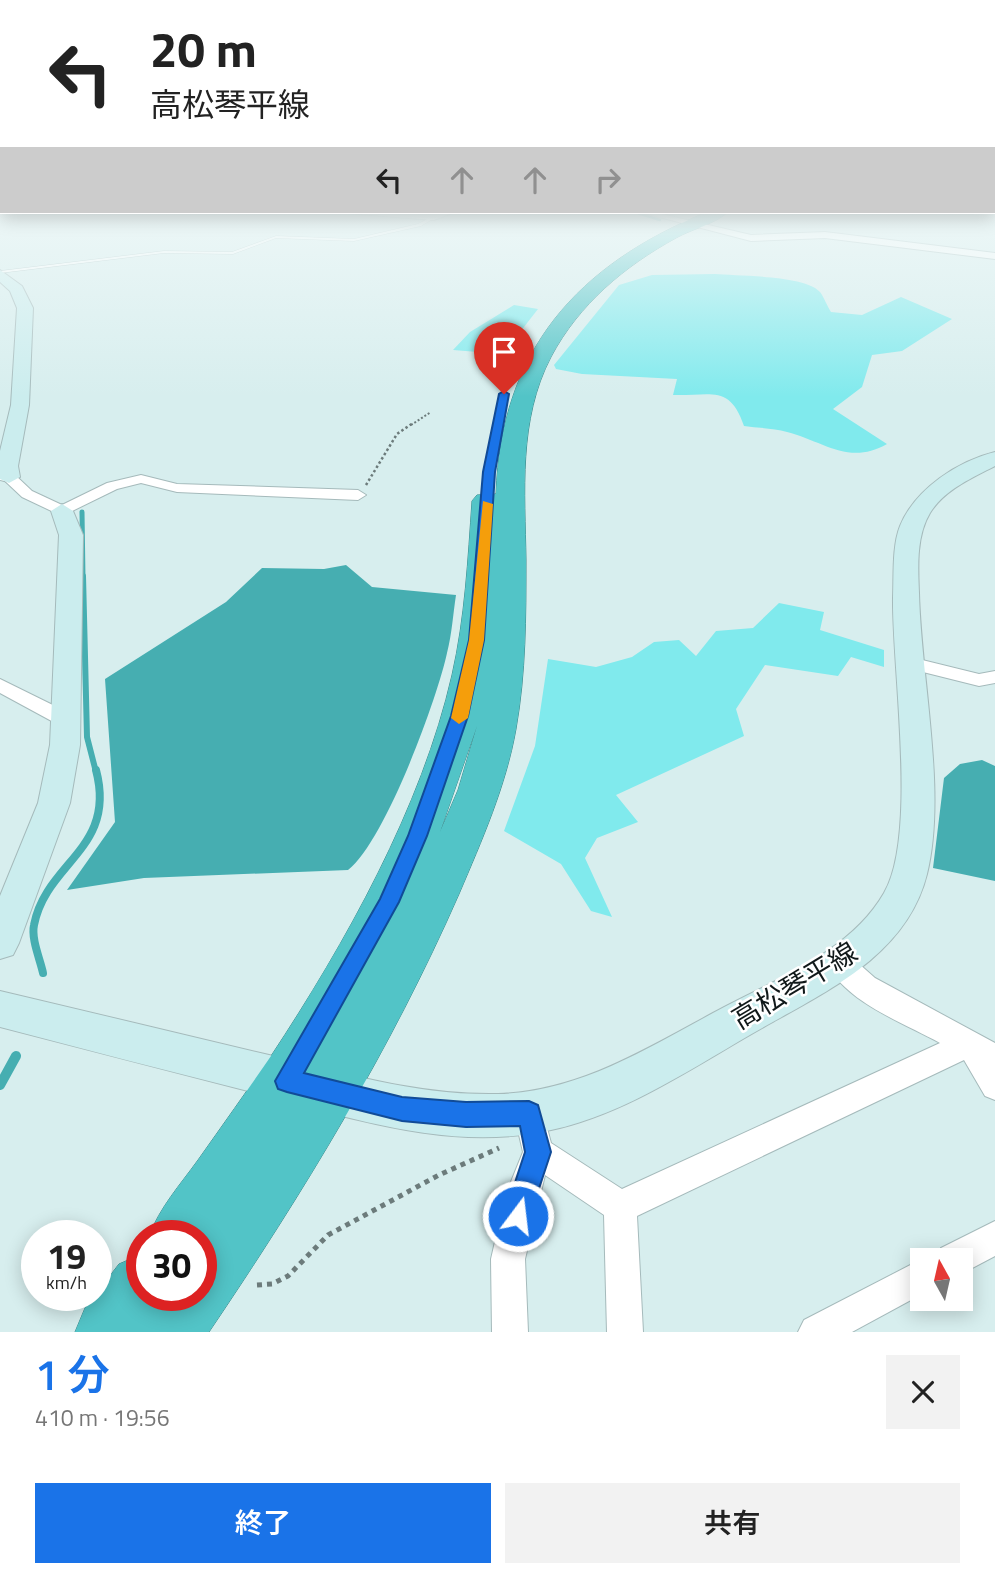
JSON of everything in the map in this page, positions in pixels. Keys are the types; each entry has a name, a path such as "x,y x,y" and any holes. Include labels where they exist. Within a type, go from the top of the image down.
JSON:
{"highway":[{"path":"194,1220 382,1001 424,915 479,789 487,762 506,643 514,435 536,362 565,316 611,272"},
{"path":"169,1332 218,1289 309,1086"},
{"path":"109,1332 126,1309"}],"street":[{"path":"0,273 17,289 25,308 20,405 5,476 27,494 62,511 71,535 65,745 54,803 0,943"},
{"name":"高松琴平線","path":"0,1009 402,1109 466,1114 534,1134 581,1098 647,1070 840,963 871,937 896,907 910,876 916,844 908,544 916,513 939,488 995,458"},
{"path":"62,511 112,486 141,479 177,488 358,495"},
{"path":"910,663 979,680 995,677"},
{"path":"0,685 66,720"},
{"path":"840,963 865,987 982,1050 995,1086"},
{"path":"620,1207 982,1050"},
{"path":"510,1332 508,1259 534,1134 620,1207 625,1332"},
{"path":"973,1250 995,1238"},
{"path":"816,1332 910,1282"}],"path":[{"path":"358,495 397,434 431,412"},
{"path":"218,1289 272,1284 288,1276 328,1235 439,1175 482,1154 534,1134"}],"shaded area":[{"path":"652,275 770,277 801,282 820,292 831,312 862,315 901,297 952,319 902,351 872,355 862,387 833,409 887,444 860,453 836,450 782,431 744,426 732,404 718,395 673,395 677,379 582,374 556,369 554,365 619,285"},
{"path":"514,305 538,309 503,354 453,350 470,332"},
{"path":"346,565 372,587 456,595 447,653 421,735 393,802 362,855 348,870 144,878 67,890 115,822 105,679 226,602 262,568 324,569"},
{"path":"779,603 824,612 820,630 884,650 884,667 851,657 838,676 765,665 736,709 744,736 616,795 638,822 597,838 585,858 612,917 591,911 561,864 504,831 535,746 548,659 596,667 632,657 654,642 679,640 696,656 716,631 753,628"},
{"path":"982,760 995,766 995,881 933,868 944,778 960,764"}],"waterway":[{"path":"82,512 83,578"},
{"path":"83,576 87,737 96,772"},
{"path":"43,973 35,943 34,925 41,903 89,837 97,819 100,797 96,770"},
{"path":"0,1085 16,1056"}],"slow traffic":[{"path":"459,718 471,676 477,640 487,504"}],"route":[{"path":"504,394 489,472 477,640 460,716 417,836 389,902 287,1081 402,1109 466,1114 529,1113 538,1152 518,1216"}]}
